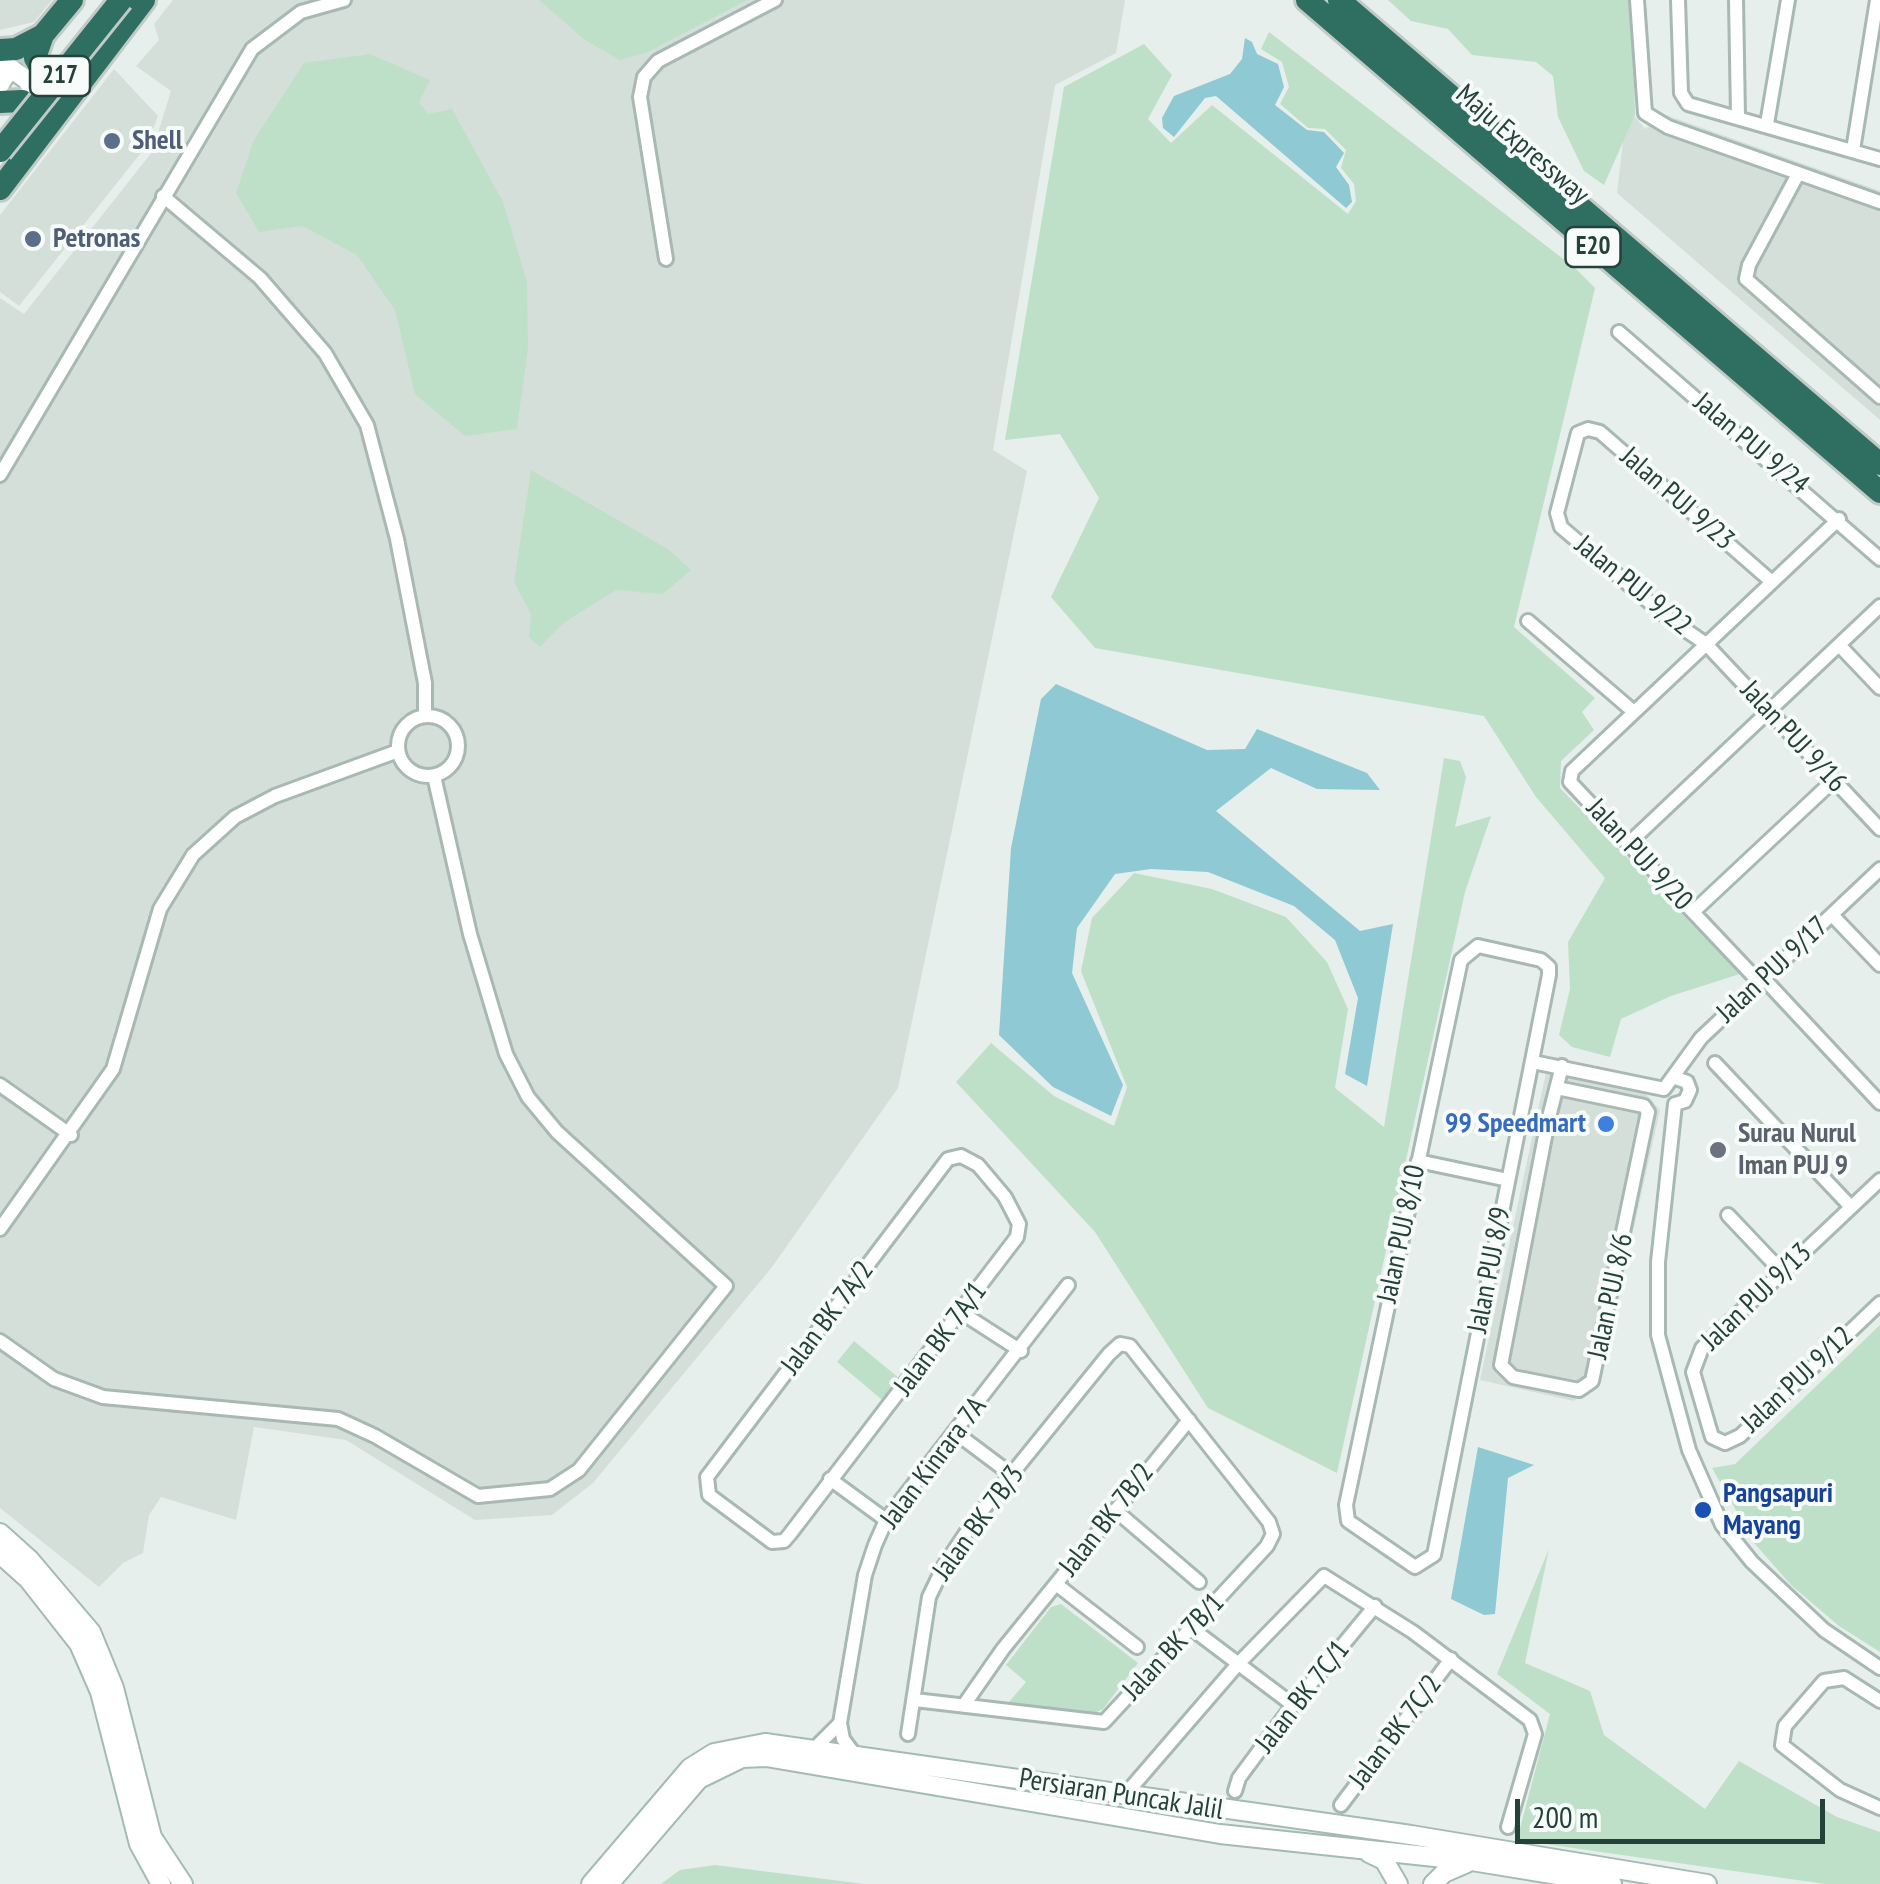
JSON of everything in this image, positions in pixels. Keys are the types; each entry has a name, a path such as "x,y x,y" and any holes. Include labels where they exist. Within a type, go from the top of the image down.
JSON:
{"highway":[{"path":"72,0 43,35 35,58 44,74 64,80 90,75"},
{"name":"217","path":"0,130 104,0"},
{"name":"217","path":"0,151 121,0"},
{"path":"0,189 144,0"},
{"name":"Maju Expressway","path":"1306,0 1880,492"},
{"name":"Maju Expressway","path":"1338,0 1880,464"},
{"path":"1,58 43,35"},
{"path":"0,102 22,101 32,116 38,140"}],"main road":[{"path":"0,84 8,71 1,58"},
{"path":"1,58 26,80 47,116 38,140"},
{"path":"0,92 70,101"},
{"path":"0,1533 30,1560 91,1632 114,1688 155,1845 183,1884"},
{"path":"0,1554 28,1579 78,1644 100,1692 139,1844 160,1884"},
{"name":"Persiaran Puncak Jalil","path":"592,1884 690,1768 714,1753 765,1742 1124,1796 1418,1846 1707,1884"},
{"name":"Persiaran Puncak Jalil","path":"609,1884 699,1779 742,1758 766,1757 1139,1820 1365,1851 1418,1846 1472,1861 1612,1884"},
{"path":"1124,1796 1129,1812 1139,1820"},
{"path":"1400,1884 1418,1846"},
{"path":"1418,1846 1422,1884"},
{"path":"1365,1851 1384,1860 1400,1884"},
{"path":"1433,1884 1444,1873 1472,1861"}],"street":[{"path":"0,475 252,50 300,12 344,0"},
{"path":"666,258 640,97 644,77 658,62 775,0"},
{"path":"1637,0 1644,113 1668,127 1880,202"},
{"path":"1678,0 1680,93 1688,104 1880,159"},
{"path":"1736,0 1738,116"},
{"path":"1767,124 1788,0"},
{"path":"1853,150 1878,0"},
{"path":"1798,174 1749,265 1746,279 1880,396"},
{"path":"163,196 260,278 324,353 367,425 398,539 425,683 425,716"},
{"name":"Jalan PUJ 9/24","path":"1619,332 1839,519 1880,559"},
{"name":"Jalan PUJ 9/23","path":"1578,433 1588,428 1600,432 1772,582"},
{"name":"Jalan PUJ 9/22","path":"1578,433 1557,513 1561,527 1668,618 1706,644"},
{"name":"Jalan PUJ 9/20","path":"1839,519 1572,771 1570,782 1880,1102"},
{"path":"1628,843 1880,606"},
{"path":"1528,621 1634,712"},
{"name":"Jalan PUJ 9/16","path":"1706,644 1880,829"},
{"path":"1839,644 1880,688"},
{"path":"425,716 445,721 458,746 452,766 434,776 415,774 398,751 402,732 425,716"},
{"path":"0,1230 113,1069 160,909 193,854 235,818 275,796 398,751"},
{"path":"0,1341 54,1379 103,1398 338,1420 375,1436 462,1489 478,1496 492,1496 550,1489 579,1470 726,1286 557,1132 528,1097 506,1054 475,951 434,776"},
{"path":"1694,912 1834,780"},
{"name":"Jalan PUJ 9/17","path":"1676,1078 1701,1038 1880,869"},
{"path":"1832,914 1880,966"},
{"name":"Jalan PUJ 8/9","path":"1348,1522 1415,1567 1434,1555 1549,966 1541,960 1478,946 1469,950"},
{"name":"Jalan PUJ 8/10","path":"1348,1522 1346,1505 1418,1161 1461,960 1469,950"},
{"path":"1533,1062 1664,1089 1675,1104 1658,1262 1658,1336 1689,1450 1722,1525 1752,1562 1824,1630 1880,1668"},
{"path":"1715,1063 1851,1207"},
{"path":"1557,1088 1562,1066"},
{"path":"1664,1089 1676,1078 1684,1080 1690,1090 1686,1101 1675,1104"},
{"path":"0,1085 70,1135"},
{"name":"Jalan PUJ 8/6","path":"1557,1088 1644,1106 1648,1112 1592,1381 1579,1390 1513,1377 1501,1366 1557,1088"},
{"name":"Jalan BK 7A/1","path":"790,1534 1010,1249 1020,1224 978,1165 961,1156 948,1159"},
{"name":"Jalan BK 7A/2","path":"790,1534 784,1541 772,1542 747,1527 709,1495 707,1477 948,1159"},
{"path":"1418,1161 1508,1180"},
{"name":"Jalan PUJ 9/13","path":"1712,1437 1693,1372 1696,1356 1880,1180"},
{"path":"1728,1215 1782,1272"},
{"name":"Jalan Kinrara 7A","path":"840,1723 865,1575 886,1520 1021,1351 1068,1285"},
{"name":"Jalan PUJ 9/12","path":"1712,1437 1725,1443 1740,1436 1880,1304"},
{"path":"962,1313 1021,1351"},
{"name":"Jalan BK 7B/3","path":"908,1734 932,1588 976,1518 1120,1344 1130,1346 1189,1420"},
{"name":"Jalan BK 7B/2","path":"964,1705 1002,1649 1189,1420"},
{"name":"Jalan BK 7B/1","path":"915,1700 1104,1722 1273,1534 1269,1522 1189,1420"},
{"path":"956,1433 1012,1475"},
{"path":"830,1480 886,1520"},
{"path":"1116,1510 1199,1582"},
{"path":"1124,1796 1238,1664 1320,1577 1327,1576 1452,1659 1532,1724 1534,1734 1508,1827"},
{"path":"1056,1584 1136,1647"},
{"name":"Jalan BK 7C/1","path":"1235,1791 1239,1778 1294,1705 1376,1606"},
{"path":"1192,1628 1294,1705"},
{"name":"Jalan BK 7C/2","path":"1342,1805 1452,1659"},
{"path":"1880,1701 1838,1676 1816,1686 1783,1732 1785,1750 1845,1794 1880,1808"},
{"path":"815,1748 840,1723"},
{"path":"840,1723 843,1738 855,1755"},
{"path":"1170,1746 1149,1786 1170,1804"}],"shaded area":[{"path":"0,0 52,0 34,22 0,30"},
{"path":"173,0 1125,0 1116,53 1055,85 993,450 1027,471 898,1088 772,1267 593,1483 552,1515 475,1520 346,1440 254,1427 236,1520 161,1497 149,1515 143,1553 123,1563 99,1587 0,1508 0,298 24,314 152,152 171,91 136,66 159,40 154,24"},
{"path":"114,69 158,116 148,144 19,306 0,292 0,215"},
{"path":"1627,107 1645,129 1666,115 1880,191 1880,420 1617,193"},
{"path":"1546,1073 1646,1094 1660,1110 1600,1379 1574,1401 1480,1380"}],"green space":[{"path":"539,0 747,0 648,52 620,60 585,40"},
{"path":"1388,0 1632,0 1635,115 1604,185 1584,171 1558,117 1553,76 1536,62 1472,55 1448,29 1411,21"},
{"path":"1269,32 1575,268 1595,288 1514,627 1595,698 1582,712 1594,730 1561,761 1560,788 1740,974 1671,996 1621,1019 1610,1057 1572,1047 1559,1035 1570,989 1568,942 1605,878 1536,797 1484,716 1095,648 1051,597 1099,498 1060,434 1005,440 1064,87 1144,44 1172,75 1148,119 1171,143 1212,105 1348,214 1356,201 1354,184 1341,168 1346,150 1325,129 1308,128 1280,104 1289,87 1282,62 1261,49"},
{"path":"370,54 430,80 419,102 428,114 452,109 503,202 527,282 528,348 517,429 465,436 415,394 395,310 357,255 302,226 259,232 236,193 254,140 304,63"},
{"path":"531,470 668,549 691,570 663,594 616,590 565,622 540,647 529,637 531,614 514,582"},
{"path":"1444,758 1460,761 1466,777 1455,827 1491,816 1465,892 1337,1473 1208,1408 1095,1232 956,1082 991,1043 1054,1096 1114,1126 1127,1087 1081,971 1092,918 1134,873 1212,889 1286,917 1327,962 1348,1009 1335,1088 1384,1127"},
{"path":"1880,1325 1880,1652 1839,1626 1791,1585 1755,1544 1712,1468 1735,1464"},
{"path":"854,1341 905,1383 887,1404 837,1362"},
{"path":"1549,1549 1525,1663 1590,1691 1604,1735 1705,1809 1739,1761 1837,1817 1880,1832 1880,1884 1825,1884 1517,1840 1550,1714 1497,1674"},
{"path":"1061,1604 1138,1663 1103,1709 1092,1714 1009,1702 1026,1682 1006,1665 1051,1607"},
{"path":"715,1865 864,1884 661,1884 680,1870"}],"water":[{"path":"1245,38 1252,42 1257,54 1278,64 1284,87 1275,105 1307,130 1324,132 1344,153 1336,167 1349,185 1352,202 1346,208 1216,96 1205,98 1174,137 1163,128 1162,118 1174,96 1230,74 1242,59"},
{"path":"1056,684 1207,750 1245,749 1257,729 1367,773 1380,790 1317,789 1271,768 1216,811 1360,931 1393,924 1367,1086 1345,1074 1358,998 1335,940 1294,906 1208,872 1151,869 1115,874 1077,928 1072,973 1123,1085 1111,1116 1053,1087 999,1035 1011,848 1041,699"},
{"path":"1478,1447 1534,1465 1508,1478 1495,1614 1484,1615 1451,1599"}],"place":[{"name":"Shell","path":"112,141"},
{"name":"Petronas","path":"33,239"},
{"name":"99 Speedmart","path":"1606,1124"},
{"name":"Surau Nurul Iman PUJ 9","path":"1718,1150"},
{"name":"Pangsapuri Mayang","path":"1703,1510"}]}
